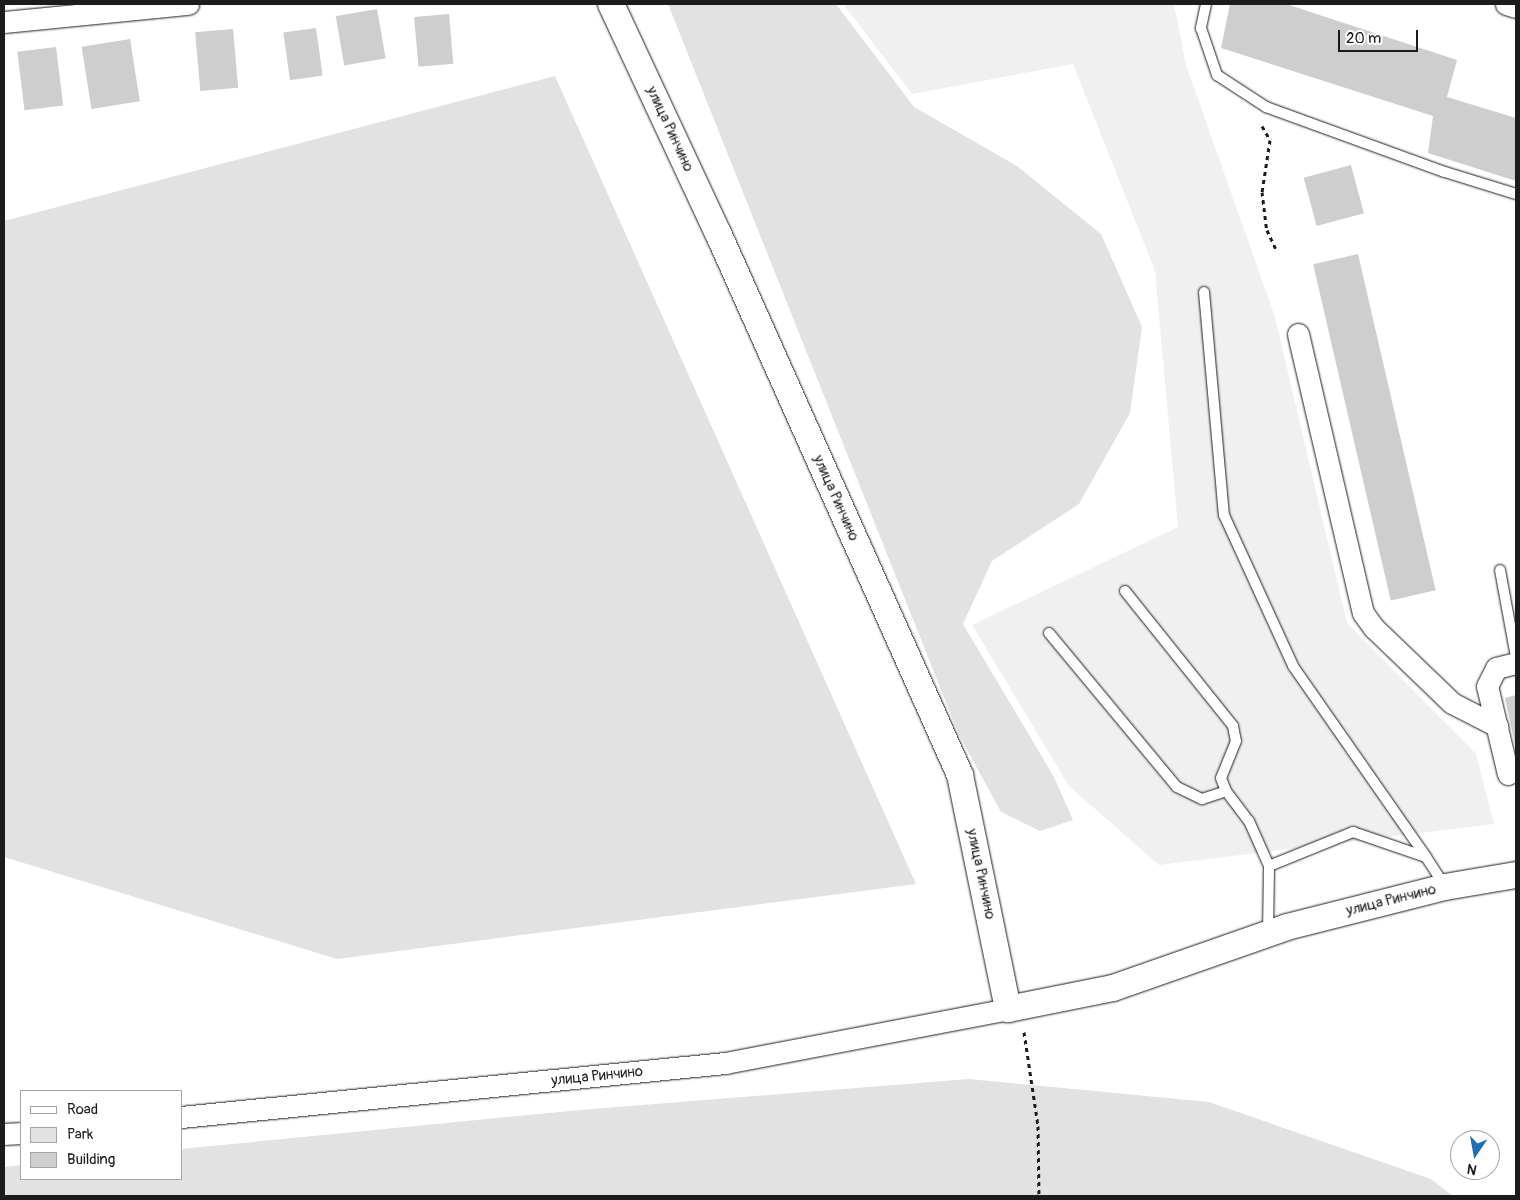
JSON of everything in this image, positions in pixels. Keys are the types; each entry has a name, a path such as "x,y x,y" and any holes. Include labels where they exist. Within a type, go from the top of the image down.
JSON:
{"street":[{"path":"4,22 188,4"},
{"name":"улица Ринчино","path":"611,4 718,232 960,775 1008,1009"},
{"path":"1506,4 1516,7"},
{"path":"1298,334 1364,613 1374,628 1452,703 1497,726"},
{"path":"1512,773 1487,686 1496,668 1516,663"},
{"name":"улица Ринчино","path":"182,1117 725,1063 1112,988 1268,932 1446,886 1516,875"},
{"path":"4,1134 20,1133"}],"lane":[{"path":"1206,4 1200,28 1217,75 1266,107 1445,172 1516,194"},
{"path":"1204,292 1224,515 1293,666 1446,886"},
{"path":"1500,570 1516,657"},
{"path":"1125,591 1233,726 1236,741 1221,778 1226,791 1249,821 1269,866 1268,932"},
{"path":"1049,633 1177,787 1202,799 1226,791"},
{"path":"1269,866 1353,832 1426,857"}],"path":[{"path":"1243,92 1270,140 1262,192 1267,230 1277,251"},
{"path":"1024,1032 1038,1126 1039,1196"}],"shaded area":[{"path":"843,4 1174,4 1186,65 1275,317 1347,623 1476,754 1494,824 1159,865 1069,786 972,625 1178,527 1155,271 1073,64 912,94"}],"green space":[{"path":"668,4 836,4 914,107 1017,166 1101,234 1142,327 1130,413 1079,504 992,561 963,624 1054,777 1073,820 1040,831 1001,812 959,735"},
{"path":"555,76 916,884 337,959 4,857 4,221"},
{"path":"969,1079 1209,1102 1431,1179 1453,1196 4,1196 4,1167 20,1165 20,1180 182,1180 182,1149 580,1110"}],"building":[{"path":"1230,4 1286,4 1457,60 1447,97 1516,118 1516,181 1428,153 1433,116 1221,48"},
{"path":"377,9 386,58 344,66 336,16"},
{"path":"449,14 453,64 418,67 414,17"},
{"path":"316,28 323,76 290,80 283,33"},
{"path":"233,29 238,88 200,91 195,32"},
{"path":"130,39 140,101 91,109 82,47"},
{"path":"56,47 63,106 24,110 17,52"},
{"path":"1351,165 1364,213 1317,226 1304,178"},
{"path":"1358,254 1436,590 1391,601 1313,264"},
{"path":"1516,695 1516,745 1515,745 1505,698"}]}
